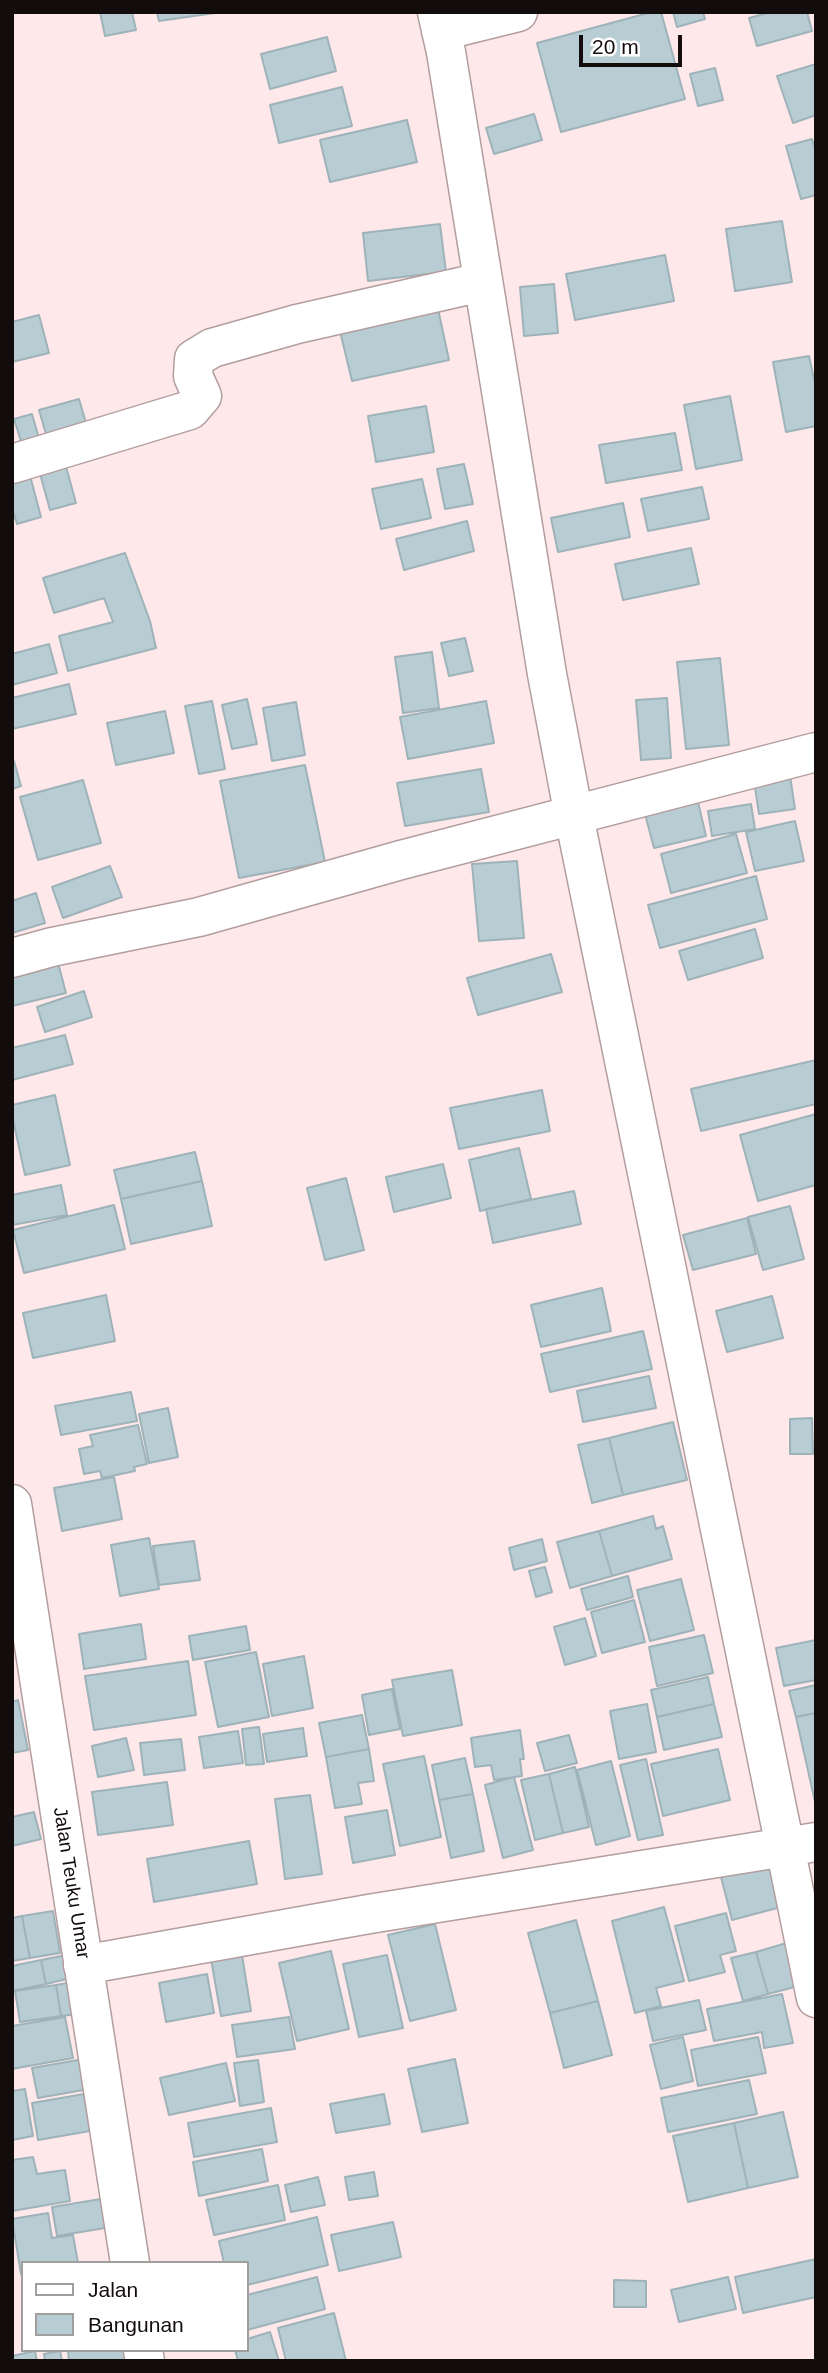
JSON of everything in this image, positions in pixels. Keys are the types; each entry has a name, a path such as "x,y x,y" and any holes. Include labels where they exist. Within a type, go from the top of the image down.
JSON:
{"street":[{"path":"517,12 439,22 547,674 574,816 801,1845 816,1998"},
{"path":"12,464 190,410 202,396 193,376 194,359 212,348 297,324 482,282"},
{"path":"12,958 52,947 199,917 401,860 816,752"},
{"name":"Jalan Teuku Umar","path":"12,1504 130,2261"},
{"path":"83,1965 369,1914 801,1845"}],"building":[{"path":"100,12 132,12 136,30 105,36"},
{"path":"157,12 222,12 159,21"},
{"path":"652,12 661,12 685,99 561,132 537,43"},
{"path":"673,12 703,12 705,19 677,27"},
{"path":"771,12 807,12 812,31 757,46 749,18"},
{"path":"327,37 336,71 270,89 261,54"},
{"path":"816,64 816,115 793,123 777,76"},
{"path":"715,68 723,100 698,106 690,74"},
{"path":"342,87 352,126 279,143 270,105"},
{"path":"534,114 542,140 494,154 486,128"},
{"path":"407,120 417,162 330,182 320,140"},
{"path":"812,139 816,152 816,195 801,199 786,146"},
{"path":"782,221 792,282 735,291 726,229"},
{"path":"440,224 446,272 368,281 363,233"},
{"path":"665,255 674,301 575,320 566,274"},
{"path":"554,284 558,333 524,336 520,287"},
{"path":"438,309 449,360 352,381 340,331"},
{"path":"39,315 49,353 12,362 12,322"},
{"path":"809,356 816,388 816,426 786,432 773,362"},
{"path":"730,396 742,460 696,469 684,405"},
{"path":"79,399 86,423 46,434 39,410"},
{"path":"426,406 434,452 376,462 368,416"},
{"path":"32,414 42,449 25,454 14,419"},
{"path":"675,433 682,470 606,483 599,445"},
{"path":"65,463 76,503 50,510 39,470"},
{"path":"464,464 473,504 445,509 437,469"},
{"path":"29,472 41,517 17,524 12,508 12,477"},
{"path":"422,479 431,518 381,529 372,489"},
{"path":"702,487 709,519 648,531 641,499"},
{"path":"623,503 630,537 558,552 551,518"},
{"path":"467,521 474,551 404,570 396,539"},
{"path":"691,548 699,584 623,600 615,564"},
{"path":"125,553 150,621 156,648 68,671 59,636 113,622 104,598 54,613 43,578"},
{"path":"465,638 473,671 449,676 441,643"},
{"path":"49,644 57,673 12,685 12,654"},
{"path":"432,652 439,708 403,713 395,657"},
{"path":"720,658 729,745 686,749 677,662"},
{"path":"69,684 76,714 12,729 12,698"},
{"path":"667,698 671,758 641,760 636,700"},
{"path":"247,699 257,744 232,749 222,705"},
{"path":"212,701 225,769 199,774 185,706"},
{"path":"486,701 494,743 408,759 400,717"},
{"path":"296,702 305,755 272,761 263,708"},
{"path":"165,711 174,753 116,765 107,723"},
{"path":"14,761 21,786 12,789 12,762"},
{"path":"305,765 325,862 239,878 220,781"},
{"path":"481,769 489,812 405,826 397,783"},
{"path":"789,769 795,809 759,814 753,774"},
{"path":"83,780 101,843 38,860 20,797"},
{"path":"698,802 706,836 654,848 645,814"},
{"path":"751,804 755,829 712,836 708,811"},
{"path":"795,821 804,861 755,871 746,832"},
{"path":"736,834 747,873 671,893 661,854"},
{"path":"517,861 524,938 479,941 472,864"},
{"path":"110,866 122,897 63,918 52,887"},
{"path":"756,876 767,919 660,948 648,905"},
{"path":"36,893 45,923 12,933 12,901"},
{"path":"755,929 763,958 688,980 679,951"},
{"path":"551,954 562,992 478,1015 467,978"},
{"path":"57,959 66,993 12,1006 12,970"},
{"path":"84,991 92,1017 45,1032 37,1007"},
{"path":"65,1035 73,1064 12,1080 12,1048"},
{"path":"816,1060 816,1104 701,1131 691,1089"},
{"path":"542,1090 550,1131 459,1149 450,1108"},
{"path":"55,1095 70,1165 25,1175 12,1105"},
{"path":"816,1114 816,1185 758,1201 740,1135"},
{"path":"519,1148 531,1199 480,1211 469,1160"},
{"path":"195,1152 202,1181 121,1199 114,1170"},
{"path":"443,1164 451,1198 394,1212 386,1177"},
{"path":"346,1178 364,1250 325,1260 307,1188"},
{"path":"202,1181 212,1226 131,1244 121,1199"},
{"path":"61,1185 67,1215 12,1225 12,1195"},
{"path":"574,1191 581,1224 493,1243 486,1209"},
{"path":"114,1205 125,1249 24,1273 13,1230"},
{"path":"790,1206 804,1259 763,1270 748,1217"},
{"path":"747,1218 756,1254 693,1270 683,1235"},
{"path":"602,1288 611,1331 541,1347 531,1305"},
{"path":"106,1295 115,1341 33,1358 23,1313"},
{"path":"772,1296 783,1338 727,1352 716,1311"},
{"path":"643,1331 652,1369 550,1392 541,1354"},
{"path":"649,1376 656,1408 583,1422 577,1391"},
{"path":"131,1392 137,1421 61,1435 55,1406"},
{"path":"168,1408 178,1457 149,1463 139,1414"},
{"path":"812,1418 813,1454 790,1454 790,1419"},
{"path":"673,1422 687,1480 623,1495 609,1438"},
{"path":"138,1425 147,1464 134,1467 135,1471 102,1478 100,1471 84,1474 79,1449 93,1446 90,1435"},
{"path":"609,1438 623,1495 592,1503 578,1445"},
{"path":"114,1477 122,1519 62,1531 54,1488"},
{"path":"653,1516 656,1529 663,1526 672,1559 612,1576 599,1531"},
{"path":"599,1531 612,1576 570,1588 557,1542"},
{"path":"149,1538 159,1589 120,1596 111,1545"},
{"path":"542,1539 547,1561 514,1570 509,1548"},
{"path":"194,1541 200,1580 159,1585 153,1546"},
{"path":"545,1567 552,1592 536,1597 529,1571"},
{"path":"628,1576 633,1597 587,1610 581,1589"},
{"path":"681,1579 694,1630 650,1641 637,1590"},
{"path":"634,1600 645,1642 602,1653 591,1612"},
{"path":"585,1618 596,1656 565,1665 554,1627"},
{"path":"141,1624 146,1659 84,1669 79,1634"},
{"path":"246,1626 250,1650 193,1660 189,1636"},
{"path":"704,1635 713,1673 657,1686 649,1647"},
{"path":"816,1640 816,1680 784,1686 776,1648"},
{"path":"256,1652 269,1717 218,1727 205,1662"},
{"path":"304,1656 313,1708 272,1716 263,1664"},
{"path":"188,1661 196,1715 94,1730 85,1676"},
{"path":"452,1670 462,1725 403,1736 392,1680"},
{"path":"708,1677 714,1704 657,1717 651,1690"},
{"path":"816,1685 816,1713 796,1717 789,1691"},
{"path":"392,1689 400,1729 369,1735 362,1695"},
{"path":"18,1700 28,1750 12,1753 12,1702"},
{"path":"647,1704 656,1752 619,1759 610,1711"},
{"path":"714,1704 722,1737 664,1750 657,1717"},
{"path":"816,1713 816,1801 815,1802 796,1717"},
{"path":"362,1715 369,1749 326,1757 319,1723"},
{"path":"259,1727 264,1764 246,1765 242,1729"},
{"path":"303,1728 307,1756 267,1762 263,1734"},
{"path":"520,1730 524,1759 520,1759 522,1776 494,1780 491,1765 475,1767 471,1738"},
{"path":"238,1731 243,1763 204,1768 199,1737"},
{"path":"569,1735 577,1763 545,1771 537,1743"},
{"path":"126,1738 134,1770 98,1777 92,1746"},
{"path":"181,1739 185,1770 144,1775 140,1743"},
{"path":"369,1749 374,1781 358,1783 362,1804 335,1808 326,1757"},
{"path":"718,1749 730,1800 663,1816 651,1764"},
{"path":"424,1756 441,1837 400,1846 383,1764"},
{"path":"465,1758 473,1794 439,1800 432,1765"},
{"path":"646,1759 663,1835 638,1840 620,1765"},
{"path":"611,1761 630,1836 596,1845 577,1770"},
{"path":"575,1767 589,1827 563,1833 549,1774"},
{"path":"549,1774 563,1833 535,1840 521,1780"},
{"path":"514,1777 533,1850 503,1858 485,1785"},
{"path":"167,1782 173,1825 98,1835 92,1792"},
{"path":"473,1794 484,1851 451,1858 439,1800"},
{"path":"310,1795 322,1874 285,1879 275,1799"},
{"path":"387,1810 395,1855 353,1863 345,1817"},
{"path":"34,1812 41,1839 12,1846 12,1817"},
{"path":"249,1841 257,1884 154,1902 147,1859"},
{"path":"768,1860 781,1907 732,1920 720,1873"},
{"path":"664,1907 684,1981 656,1988 661,2006 635,2013 612,1921"},
{"path":"53,1911 60,1953 30,1958 22,1916"},
{"path":"726,1913 736,1951 720,1955 725,1972 689,1981 675,1926"},
{"path":"22,1916 30,1958 12,1961 12,1918"},
{"path":"576,1920 598,2001 550,2013 528,1933"},
{"path":"435,1924 456,2010 410,2021 388,1935"},
{"path":"790,1942 802,1985 768,1994 756,1952"},
{"path":"331,1951 349,2029 297,2041 279,1963"},
{"path":"756,1952 768,1994 743,2001 731,1958"},
{"path":"66,1955 71,1978 46,1984 41,1960"},
{"path":"242,1955 251,2011 221,2016 211,1959"},
{"path":"387,1955 403,2028 359,2037 343,1964"},
{"path":"41,1960 46,1984 12,1991 12,1966"},
{"path":"207,1974 214,2013 166,2022 159,1983"},
{"path":"73,1982 78,2014 61,2016 56,1985"},
{"path":"56,1985 61,2016 20,2022 15,1991"},
{"path":"782,1994 793,2043 764,2048 762,2032 714,2041 707,2009"},
{"path":"699,2000 706,2030 653,2041 646,2011"},
{"path":"598,2001 612,2055 564,2068 550,2013"},
{"path":"65,2017 73,2058 12,2069 12,2026"},
{"path":"289,2017 295,2049 237,2057 232,2025"},
{"path":"683,2037 693,2081 661,2089 650,2045"},
{"path":"758,2037 766,2073 698,2086 691,2050"},
{"path":"84,2059 89,2089 38,2098 32,2068"},
{"path":"455,2059 468,2123 422,2132 408,2069"},
{"path":"258,2060 264,2102 240,2106 234,2063"},
{"path":"226,2063 235,2101 169,2115 160,2078"},
{"path":"749,2080 757,2114 668,2132 661,2098"},
{"path":"25,2089 33,2136 12,2140 12,2091"},
{"path":"84,2094 90,2131 38,2140 32,2103"},
{"path":"384,2094 390,2124 336,2133 330,2104"},
{"path":"271,2108 277,2142 194,2157 188,2123"},
{"path":"783,2112 798,2177 748,2188 734,2123"},
{"path":"734,2123 748,2188 688,2202 673,2136"},
{"path":"262,2149 268,2181 199,2196 193,2162"},
{"path":"33,2157 37,2174 65,2170 70,2201 12,2211 12,2160"},
{"path":"374,2172 378,2196 349,2200 345,2177"},
{"path":"318,2177 325,2205 291,2212 285,2185"},
{"path":"278,2185 285,2220 214,2235 206,2200"},
{"path":"107,2198 111,2227 57,2236 52,2207"},
{"path":"48,2213 52,2238 73,2235 78,2261 21,2261 21,2274 12,2219"},
{"path":"317,2217 328,2265 248,2285 248,2261 224,2261 219,2241"},
{"path":"393,2222 401,2257 339,2271 331,2235"},
{"path":"816,2259 816,2297 743,2313 735,2277"},
{"path":"317,2277 325,2309 248,2330 248,2295"},
{"path":"728,2277 736,2309 679,2322 671,2290"},
{"path":"614,2280 646,2281 646,2307 614,2307"},
{"path":"334,2313 346,2361 286,2361 278,2328"},
{"path":"270,2332 279,2361 238,2361 236,2352 248,2352 248,2339"},
{"path":"35,2352 37,2361 12,2361 12,2356"},
{"path":"60,2352 62,2361 45,2361 44,2354"},
{"path":"68,2352 131,2352 133,2361 69,2361"}]}
